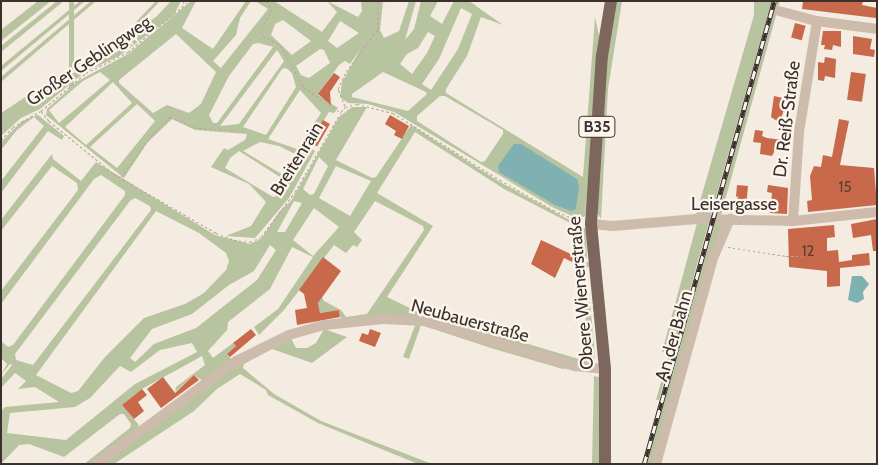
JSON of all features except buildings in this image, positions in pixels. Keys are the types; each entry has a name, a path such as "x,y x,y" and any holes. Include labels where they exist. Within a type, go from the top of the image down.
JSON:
{"main road":[{"name":"Obere Wienerstraße","path":"605,464 605,369 593,263 591,224 602,56 611,1"}],"street":[{"path":"779,11 817,21 877,29"},
{"name":"Dr. Reiß-Straße","path":"793,221 799,132 817,21"},
{"name":"Leisergasse","path":"591,224 730,219 793,221 877,212"},
{"name":"An der Bahn","path":"656,464 718,242 730,219"},
{"name":"Neubauerstraße","path":"96,464 236,361 290,335 325,325 383,319 424,321 566,364 605,369"}],"lane":[{"path":"579,270 580,266 593,263"}],"path":[{"path":"182,10 184,1"},
{"name":"Großer Geblingweg","path":"1,140 17,123 41,111 86,73 119,58 182,10 189,1"},
{"path":"266,1 272,9 261,30 263,36 280,45 304,87 341,112"},
{"path":"378,1 378,29 346,72 338,89 345,107 368,105 393,113 546,206 591,224"},
{"name":"Breitenrain","path":"41,111 49,121 120,178 221,236 243,242 256,240 295,192 345,107"},
{"path":"120,178 151,136 170,116 199,128 237,130"},
{"path":"718,242 786,256 802,256"}],"green space":[{"path":"38,1 51,1 1,41 1,30"},
{"path":"57,1 64,1 1,52 1,46"},
{"path":"69,1 74,1 74,89 69,89"},
{"path":"80,1 85,1 1,71 1,66"},
{"path":"91,1 96,1 1,82 1,77"},
{"path":"156,1 160,1 122,41 157,16 171,1 181,1 174,15 154,30 119,56 85,72 40,109 21,118 1,136 1,113 79,62 115,44"},
{"path":"191,1 196,1 182,28 213,49 246,1 251,1 240,18 236,35 213,61 221,68 268,9 255,1 274,1 322,32 337,12 327,1 358,17 362,11 361,1 383,1 380,30 384,38 399,31 409,1 416,1 405,40 414,29 421,1 438,1 430,16 442,24 454,1 469,1 503,25 481,17 467,56 446,89 446,93 583,177 595,17 600,40 585,216 579,219 554,208 394,112 368,104 348,103 340,97 342,82 360,50 350,64 345,61 339,65 318,95 338,108 334,113 329,112 310,142 310,148 315,151 289,198 255,238 226,236 251,226 266,202 249,184 211,167 224,148 228,150 245,140 247,134 195,130 172,119 147,143 124,178 46,115 47,109 78,81 128,54","holes":["461,8 472,14 458,49 431,90 422,84 439,59","283,20 311,41 292,55 271,35 275,24","340,21 359,33 337,48 328,41","428,32 435,36 427,53 412,74 400,64 407,54 418,48","176,34 216,72 201,104 189,113 167,105 153,113 119,83 119,80","259,43 273,47 217,123 213,123 209,115 229,76 253,44","320,49 324,50 330,63 309,78 301,75 296,66","277,50 284,61 239,124 220,126","286,68 292,73 296,87 266,135 243,127 282,69","100,72 110,80 59,123 49,110 83,81","383,72 426,92 427,94 408,111 352,97 352,94","113,82 132,103 86,145 65,127","300,90 321,113 297,149 268,139","440,96 445,96 503,130 503,134 485,161 481,162 417,121 417,116","137,104 155,121 117,168 90,147","260,142 279,146 301,157 288,178 243,151","239,151 283,179 276,196 273,197 225,168 230,158"]},
{"path":"615,1 622,1 608,89 601,219 597,213 607,56"},
{"path":"754,1 772,1 711,215 696,215 754,15"},
{"path":"777,1 780,1 721,215 717,215"},
{"path":"352,107 367,107 336,160 372,178 376,177 411,125 500,182 586,229 587,258 575,256 574,225 504,189 415,132 377,193 433,226 387,297 416,311 589,362 576,362 430,319 341,320 339,310 320,313 318,303 322,297 324,301 341,310 346,317 367,314 424,230 423,226 375,201 354,232 362,240 357,247 353,245 346,253 334,245 284,310 259,335 254,327 278,309 313,257 292,247 270,289 228,322 227,330 208,351 213,358 233,343 236,346 227,354 231,359 203,381 194,375 175,392 176,387 205,365 202,356 142,389 122,405 139,425 137,428 92,464 84,464 130,428 131,424 124,414 120,414 64,457 29,444 19,445 1,464 1,411 5,407 59,402 35,387 18,389 26,381 15,373 1,388 1,379 12,365 10,364 1,375 7,364 1,358 1,341 8,347 13,345 125,195 125,191 101,175 94,179 1,304 1,291 78,190 77,183 52,166 1,231 1,220 52,154 53,159 81,181 96,162 215,235 250,244 262,238 279,212 291,201 339,117","holes":["319,157 328,166 314,194 310,195 303,189","336,166 371,181 350,216 319,198","135,198 150,206 151,210 33,365 16,360 15,354 130,201","294,201 302,203 285,232 277,232","314,208 339,227 313,256 293,240","156,211 199,233 226,253 229,261 226,270 204,293 185,304 144,318 105,357 78,391 71,393 36,375","270,245 276,250 257,280 196,328 154,344 135,362 130,358 152,329 192,314 229,285 254,271","192,343 197,352 135,384 66,440 7,433 10,413 75,407 90,398 120,366 131,372 160,350"]},
{"path":"38,115 64,136 62,140 48,131 1,193 1,181 44,126 34,117 17,130 1,150 1,142 22,121"},
{"path":"709,222 659,400 656,400 669,354 662,352 697,223"},
{"path":"715,223 724,225 653,464 647,464"},
{"path":"584,299 590,302 595,356 593,362 589,362"},
{"path":"416,323 568,368 563,369 494,349 421,325 409,359 403,357"},
{"path":"324,329 347,337 312,363 272,349 244,364 243,368 274,394 321,421 432,464 418,464 318,423 268,395 266,390 240,374 217,389 194,411 114,464 100,464 237,365 291,338 296,348 307,348 316,343"},
{"path":"594,376 599,377 601,464 592,464"}],"water":[{"path":"514,144 521,144 577,179 579,186 576,209 571,211 555,205 499,172 498,166"},
{"path":"852,276 862,276 869,284 863,292 864,299 857,303 848,300"}],"railway":[{"path":"644,464 774,1"}]}
